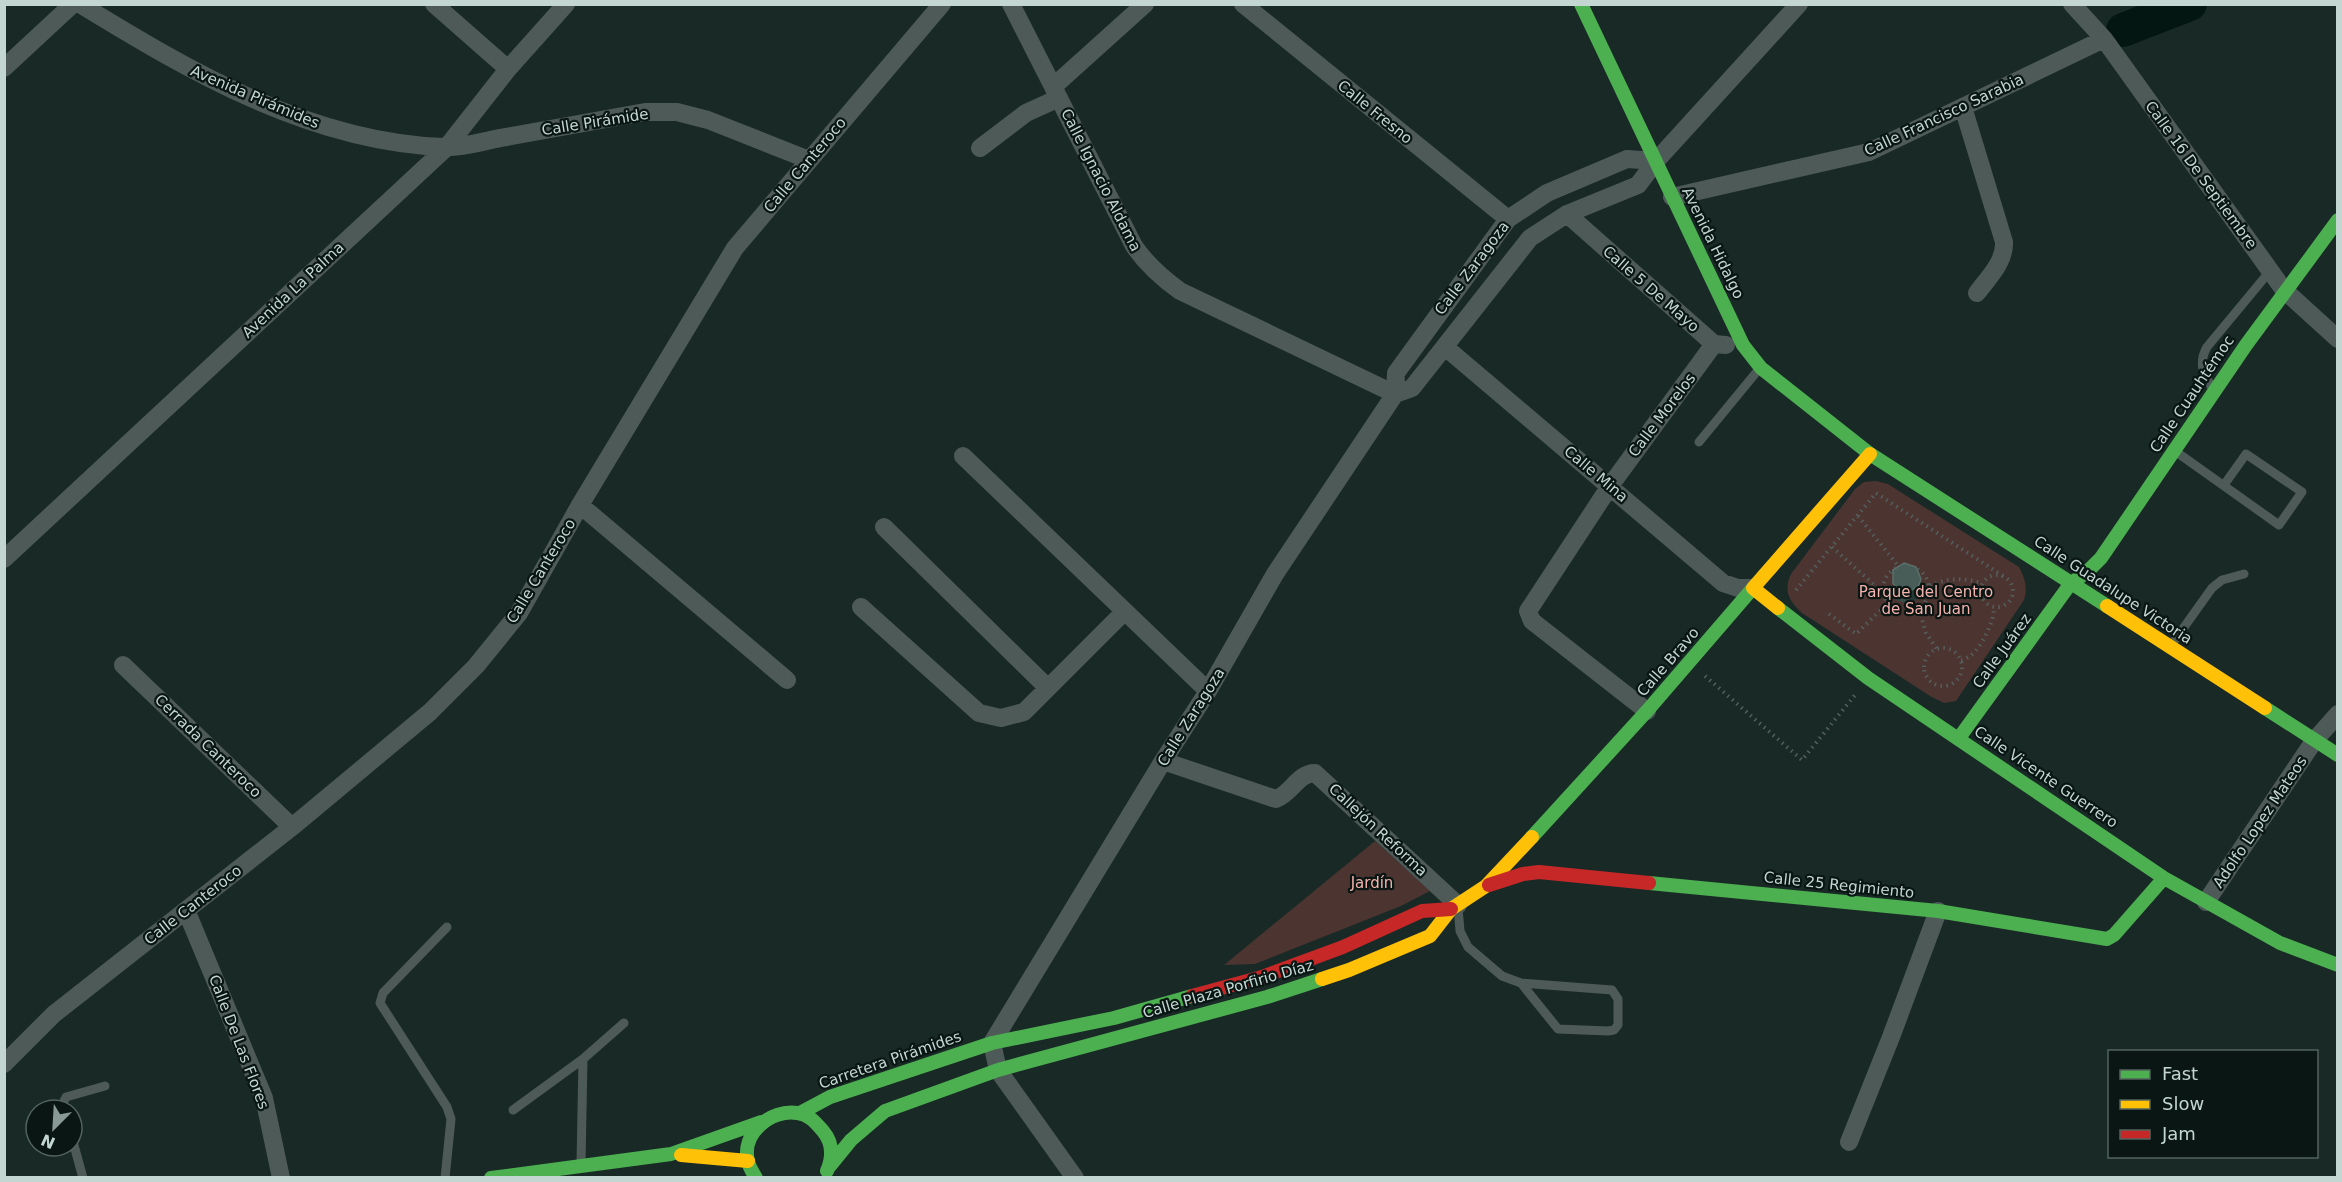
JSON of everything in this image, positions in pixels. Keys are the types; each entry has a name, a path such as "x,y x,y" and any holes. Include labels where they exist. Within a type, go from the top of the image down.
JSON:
{"main road":[{"name":"Avenida Hidalgo","path":"1581,4 1743,345 1761,368 1870,454"},
{"name":"Calle Cuauhtémoc","path":"2071,583 2086,573 2101,558 2213,390 2337,220"},
{"name":"Calle Guadalupe Victoria","path":"1870,454 2337,755"},
{"name":"Calle Bravo","path":"1486,886 1647,711 1870,454"},
{"name":"Calle Juárez","path":"1959,738 2071,583"},
{"name":"Calle Vicente Guerrero","path":"1753,588 1868,678 2164,878 2280,943 2337,965"},
{"name":"Calle 25 Regimiento","path":"1486,886 1523,874 1539,872 1938,911 2107,939 2114,935 2164,878"},
{"name":"Calle Plaza Porfirio Díaz","path":"998,1070 1255,1000 1349,970 1430,936 1454,907 1486,886"},
{"name":"Calle Plaza Porfirio Díaz","path":"992,1043 1114,1018 1262,977 1343,947 1422,911 1454,907"},
{"name":"Carretera Pirámides","path":"672,1154 780,1113 800,1113 830,1097 992,1043"},
{"path":"826,1172 851,1140 885,1111 998,1070"},
{"path":"800,1113 813,1118 823,1128 829,1140 831,1153 826,1172"},
{"path":"756,1178 748,1161 748,1147 753,1133 761,1122"},
{"path":"491,1178 542,1174 581,1166 672,1154 748,1161"}],"street":[{"path":"4,68 73,4"},
{"name":"Avenida Pirámides","path":"80,4 171,59 240,93 307,120 338,131 370,138 446,148"},
{"path":"434,4 508,69"},
{"name":"Avenida La Palma","path":"4,559 446,148 508,69 566,4"},
{"name":"Calle Canteroco","path":"4,1064 54,1014 292,827 430,712 476,666 519,613 580,505 735,249 942,4"},
{"name":"Calle Ignacio Aldama","path":"1011,4 1134,246 1144,261 1180,291 1395,394"},
{"path":"980,148 1026,112 1057,92 1145,4"},
{"name":"Calle Fresno","path":"1243,4 1508,219"},
{"name":"Calle Zaragoza","path":"1395,394 1412,388 1530,238 1567,214 1638,185 1656,161 1799,4"},
{"name":"Calle 16 De Septiembre","path":"2072,4 2104,39 2284,290 2337,339"},
{"name":"Calle Francisco Sarabia","path":"1672,197 1869,152 2104,39"},
{"path":"1963,107 2004,242 2005,253 1977,293"},
{"name":"Calle Pirámide","path":"446,148 645,112 677,112 708,120 809,160"},
{"name":"Calle Zaragoza","path":"992,1043 1208,691 1275,574 1395,394 1396,373 1508,219 1547,193 1627,159 1656,161"},
{"name":"Calle 5 De Mayo","path":"1567,214 1714,345"},
{"path":"1714,345 1743,345"},
{"name":"Calle Morelos","path":"1647,711 1528,616 1529,605 1610,486 1714,345"},
{"name":"Calle Mina","path":"1444,347 1723,583 1738,588 1753,588"},
{"path":"963,456 1208,691"},
{"path":"580,505 787,680"},
{"path":"884,527 1048,688"},
{"path":"861,607 979,713 1001,718 1024,712 1125,610"},
{"name":"Cerrada Canteroco","path":"123,665 292,827"},
{"name":"Adolfo Lopez Mateos","path":"2206,902 2314,741 2337,714"},
{"name":"Callejón Reforma","path":"1163,761 1276,799 1283,796 1304,776 1315,773 1454,907"},
{"name":"Calle De Las Flores","path":"186,910 264,1098 281,1178"},
{"path":"1849,1142 1938,911"},
{"path":"992,1043 998,1070 1075,1178"}],"lane":[{"path":"2213,390 2201,369 2202,357 2207,347 2270,271"},
{"path":"1699,442 1761,368"},
{"path":"2174,450 2279,525 2302,492 2246,454 2224,485"},
{"path":"2170,646 2212,588 2222,580 2244,574"},
{"path":"1454,907 1460,931 1468,947 1502,976 1521,982 1612,990 1618,999 1618,1025 1614,1030 1608,1031 1561,1031 1521,982"},
{"path":"445,1178 451,1119 447,1107 380,1003 383,993 447,927"},
{"path":"513,1110 583,1059 624,1023"},
{"path":"581,1166 583,1059"},
{"path":"66,1098 105,1086"},
{"path":"78,1158 83,1178"}],"path":[{"path":"1804,596 1795,590 1876,494 2003,576 2011,583 2012,598 2004,606 1993,607 1982,598 1982,583 1991,575 2003,576"},
{"path":"1858,516 1899,567"},
{"path":"1832,546 1883,592 1887,604 1902,613 1919,609 1928,599 1930,586 1924,574 1905,566 1899,567 1886,577 1883,592"},
{"path":"1930,586 1941,580 1950,579 1982,583"},
{"path":"1821,609 1856,634 1887,604"},
{"path":"1961,660 1970,657 1994,619 1993,607"},
{"path":"1919,609 1926,633 1937,649"},
{"path":"1937,649 1951,650 1961,660 1960,676 1947,686 1939,686 1926,676 1924,668 1926,660 1937,649"},
{"path":"1689,663 1802,760 1868,678"}],"green space":[{"name":"Parque del Centro de San Juan","path":"1876,481 1888,484 2019,567 2023,575 2026,587 2024,600 1956,701 1944,703 1930,696 1802,613 1789,595 1788,586 1791,574 1855,489 1864,482"},
{"name":"Jardín","path":"1375,841 1430,891 1401,906 1255,964 1224,965"}],"building":[{"path":"1904,563 1916,567 1921,579 1919,585 1909,592 1896,588 1893,583 1893,570"}],"waterway":[{"path":"2123,30 2190,4"}],"traffic: fast":[{"path":"1581,4 1743,345 1761,368 1870,454 2107,606"},
{"path":"1959,738 2071,583 2086,573 2101,558 2246,345 2338,220"},
{"path":"1532,837 1647,711 1753,588"},
{"path":"1778,608 1868,678 2164,878 2280,943 2338,965"},
{"path":"2265,708 2338,755"},
{"path":"1649,883 1938,911 2107,939 2114,935 2164,878"},
{"path":"829,1167 851,1140 885,1111 998,1070 1267,997 1322,979"},
{"path":"800,1113 830,1097 992,1043 1114,1018 1192,996"},
{"path":"756,1178 748,1161 749,1141 760,1125 768,1119 787,1113 809,1117 829,1140 831,1150 827,1171"},
{"path":"491,1178 671,1154 761,1122"}],"traffic: slow":[{"path":"1778,608 1753,588 1870,454"},
{"path":"2107,606 2265,708"},
{"path":"1322,979 1430,936 1451,909 1486,886 1532,837"},
{"path":"681,1155 748,1161"}],"traffic: jam":[{"path":"1489,885 1523,874 1539,872 1649,883"},
{"path":"1192,996 1262,977 1343,947 1422,911 1451,909"}]}
